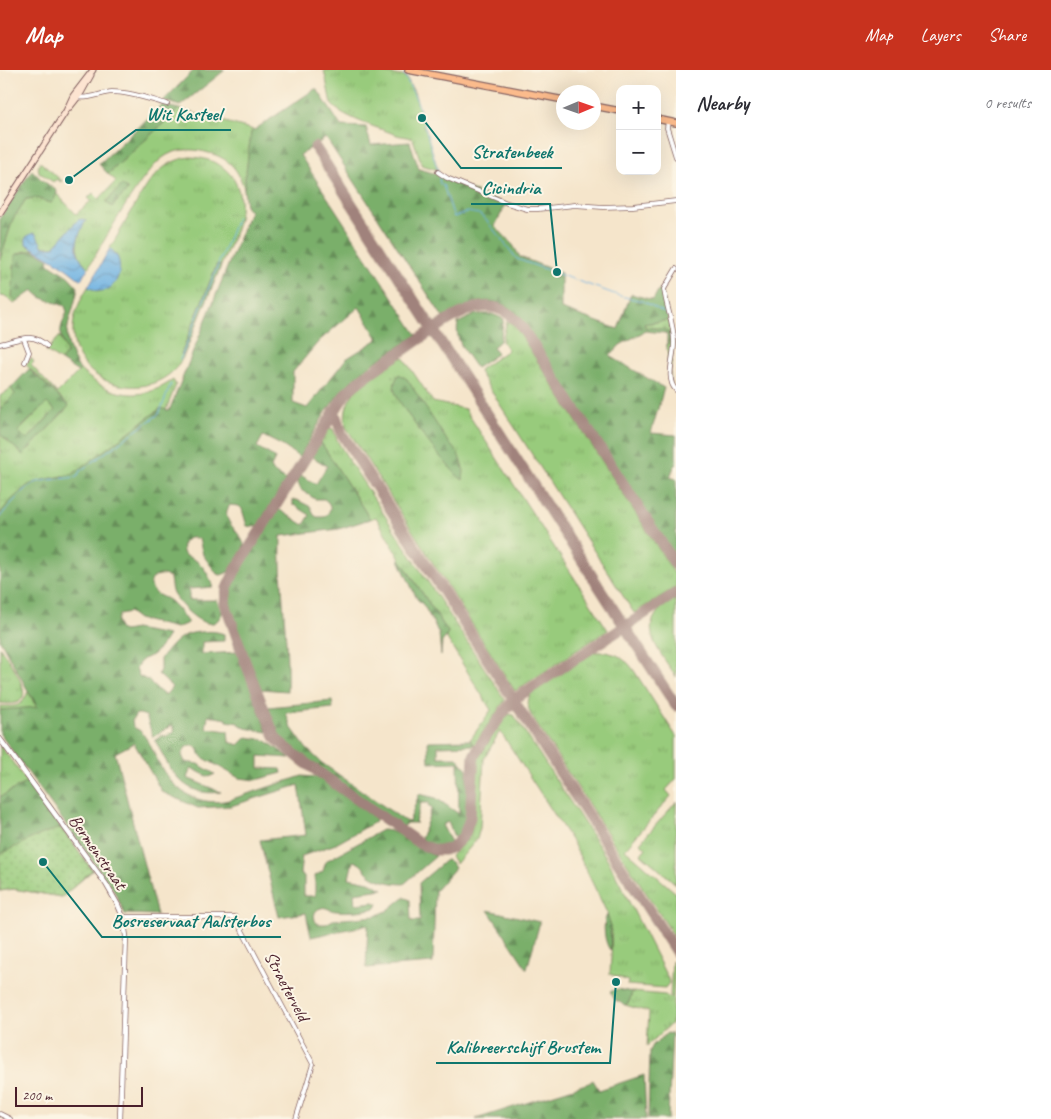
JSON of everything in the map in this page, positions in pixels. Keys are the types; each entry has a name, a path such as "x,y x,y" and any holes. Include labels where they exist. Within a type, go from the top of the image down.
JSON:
{"main road":[{"path":"0,213 93,70"},
{"path":"408,70 556,98"},
{"path":"601,107 616,110"},
{"path":"661,120 676,123"}],"street":[{"path":"75,97 118,92 167,104"},
{"path":"668,121 667,128 676,157"},
{"path":"438,172 447,178 507,203 528,209 538,210 575,205 633,206 676,202"},
{"path":"676,269 664,291 674,339 671,373 672,386 676,390"},
{"path":"0,344 36,338 47,346"},
{"path":"24,339 29,352 25,362"},
{"name":"Bermenstraat","path":"0,739 106,884 123,917 127,947 120,1119"},
{"name":"Straeterveld","path":"123,917 235,916 313,1064 296,1119"},
{"path":"0,1114 10,1119"}],"green space":[{"path":"194,70 225,70 180,106 163,101"},
{"path":"324,70 370,70 406,77 414,92 438,170 422,165 413,139 361,122 344,114 331,104"},
{"path":"317,89 341,126 366,127 371,145 410,142 419,169 437,174 506,204 495,226 513,245 520,257 561,273 561,309 618,329 631,294 653,300 659,289 662,290 669,320 644,324 645,327 664,329 669,332 670,338 667,346 667,335 665,333 645,331 620,345 610,356 664,388 651,433 676,435 676,462 670,477 676,479 676,557 522,319 502,304 484,301 465,307 444,319 326,138 300,155 417,335 370,366 345,387 326,412 299,457 263,436 257,447 274,457 275,459 271,467 274,472 286,480 258,525 254,527 247,526 242,509 239,506 230,505 227,510 228,521 244,545 239,559 230,571 221,575 217,574 203,555 199,539 190,538 183,543 184,554 201,565 213,587 189,589 189,600 217,600 222,613 217,620 211,623 204,622 189,613 173,594 170,578 158,575 151,582 153,590 173,603 188,623 176,628 138,619 129,612 120,614 117,620 119,629 124,631 135,629 168,635 161,646 152,655 141,661 136,668 139,676 151,682 165,696 172,687 158,674 160,659 173,644 182,637 193,633 218,632 224,634 224,641 202,642 202,654 238,652 267,732 245,728 238,723 227,721 227,719 208,716 206,728 228,731 229,742 239,745 247,737 265,740 290,758 259,756 259,768 281,769 282,773 256,780 239,778 202,757 196,747 191,745 186,747 182,755 185,762 198,764 215,774 209,777 191,768 187,778 221,792 208,793 196,790 187,786 172,771 155,740 175,731 172,725 153,737 146,716 136,714 132,721 133,726 145,737 161,767 173,784 189,796 218,802 302,776 315,777 376,819 375,822 336,844 302,856 300,874 304,876 304,896 315,896 315,876 323,871 326,861 382,830 396,833 422,850 436,856 404,884 376,879 361,865 353,861 349,878 369,882 383,889 354,893 355,904 374,902 378,904 376,908 361,911 334,911 321,908 316,910 314,914 317,924 326,924 333,920 375,916 387,911 404,897 410,900 411,921 420,921 419,883 446,860 451,862 455,868 435,891 433,963 366,968 368,925 311,937 306,913 279,917 260,840 306,835 299,785 231,806 198,808 162,792 134,743 115,753 157,915 125,914 113,889 0,734 0,710 37,707 0,640 0,514 9,502 28,485 42,480 73,474 161,408 169,411 250,211 246,208 244,189 251,132","holes":["359,307 378,339 346,359 307,408 293,403 293,372 319,341"]},
{"path":"162,105 179,109 108,174 99,164"},
{"path":"179,109 254,130 251,133 244,189 239,176 232,166 216,155 193,150 182,150 167,155 147,174 88,268 77,248 78,236 84,225 78,220 54,247 43,247 39,240 26,244 34,250 21,252 14,267 12,297 17,302 14,304 7,297 0,296 0,259 13,219 26,199 36,198 51,203 56,193 76,214 91,201 88,198 93,193 99,199 116,181 108,174"},
{"path":"190,157 202,158 223,167 236,183 240,205 236,230 221,266 217,264 181,354 184,355 181,362 173,371 160,380 146,385 130,386 115,384 101,378 88,369 79,357 73,335 76,313 88,287 99,292 117,255 110,248 150,182 163,168 171,163"},
{"path":"40,162 62,181 57,179 53,182 39,172 38,166"},
{"path":"32,170 57,191 56,196 51,203 36,198 26,199 13,219 0,259 0,218"},
{"path":"122,185 128,190 112,207 106,202"},
{"path":"34,250 49,259 48,263 68,276 78,287 67,337 73,357 80,370 78,372 61,361 67,353 62,341 61,332 67,312 65,306 42,298 33,290 17,302 12,297 15,258 17,254"},
{"path":"217,264 221,266 184,355 181,354"},
{"path":"479,314 492,314 504,319 500,341 493,347 497,354 476,368 462,347 457,330 458,323"},
{"path":"669,320 673,342 670,387 667,346 670,338 669,332 664,329 645,327 644,324"},
{"path":"507,321 514,325 518,331 676,576 676,587 634,613 479,372 480,369 508,350 502,341"},
{"path":"60,336 67,353 61,361 46,351"},
{"path":"403,357 433,402 465,409 608,630 515,691 346,427 345,414 348,402 354,393 362,384"},
{"path":"31,358 34,362 31,365 57,393 80,370 107,388 127,394 148,392 173,380 176,385 166,410 161,408 73,474 64,476 9,502 0,514 0,434 23,455 69,406 26,365"},
{"path":"29,369 69,406 23,455 0,434 0,409 15,394 11,388","holes":["47,403 55,410 27,440 18,431"]},
{"path":"399,374 407,379 448,442 458,453 464,471 463,480 437,453 415,425 399,400 394,388"},
{"path":"11,388 15,394 0,409 0,396"},
{"path":"48,402 55,410 27,440 18,432"},
{"path":"329,428 333,429 338,442 350,462 505,700 474,745 470,740 491,710 446,637 448,632 400,559 376,517 370,519 320,441"},
{"path":"320,441 370,519 339,529 281,536 281,575 287,652 287,691 261,689 233,615 230,595 242,564 278,509 304,525 310,515 293,506 293,500 311,507 314,515 317,517 324,517 330,510 330,505 327,501 315,499 301,490 298,483 300,475 316,484 327,466 311,456"},
{"path":"400,559 448,632 442,642 441,655 439,634 424,606 417,599"},
{"path":"676,597 676,677 655,644 652,635 652,625 655,616"},
{"path":"0,647 22,684 24,693 21,700 14,703 0,703"},
{"path":"606,652 617,655 628,663 676,736 676,779 666,790 671,796 625,849 676,893 676,939 530,713 528,700 533,690 587,654"},
{"path":"28,691 37,708 0,710 0,706 14,706 21,703"},
{"path":"332,701 333,708 286,713 291,727 306,748 322,763 405,821 409,822 419,794 436,798 459,814 458,762 429,763 428,741 470,740 474,745 438,746 438,757 457,757 467,769 465,824 455,839 448,822 442,825 451,842 444,845 436,845 421,839 432,807 428,806 429,803 421,803 415,822 417,823 406,823 404,827 285,743 278,734 268,707"},
{"path":"507,714 514,715 608,860 668,979 669,983 665,988 627,985 628,981 610,974 611,935 607,913 573,843 500,731 484,759 480,828 477,839 456,864 451,856 468,839 471,833 474,820 478,759"},
{"path":"0,745 27,782 0,797"},
{"path":"27,782 93,870 62,897 14,889 0,891 0,797"},
{"path":"676,802 676,884 641,854 646,848 640,843"},
{"path":"61,828 92,870 62,897 13,889 0,891 0,855 37,836"},
{"path":"488,910 540,922 527,969"},
{"path":"607,915 610,923 611,951 604,933"},
{"path":"672,961 675,965 672,1023 647,1046 649,1012 625,1005 629,1002 632,992 665,995 670,998"},
{"path":"617,989 632,992 629,1002 625,1005 615,1000 610,992"},
{"path":"667,1033 672,1034 668,1119 648,1119 650,1051 653,1045"},
{"path":"644,1075 646,1119 476,1119 589,1083 593,1080 599,1090"}],"water":[{"path":"78,220 86,220 78,239 77,250 88,268 81,280 60,264 26,244 26,237 33,233 36,234 43,247 54,247"},
{"path":"110,248 117,256 120,267 116,281 109,289 104,291 88,287"}],"waterway":[{"path":"404,74 417,101 438,171"},
{"path":"439,177 440,184 443,185 454,217 468,212 479,214 517,259 620,296 643,301 667,314"},
{"path":"180,360 237,217"},
{"path":"0,517 33,484 42,481 77,477 80,471 159,414 171,384"}],"taxiway":[{"path":"315,147 676,706"},
{"path":"676,565 521,326 504,311 493,307 481,307 464,312 445,322 369,374 346,393 235,571 227,588 225,603 246,664 276,739 303,761 420,844 435,850 444,850 453,847 464,835 470,818 474,756 513,700 676,593"},
{"path":"334,411 342,434 676,952"}],"place":[{"name":"Stratenbeek","path":"422,118"},
{"name":"Wit Kasteel","path":"69,180"},
{"name":"Cicindria","path":"557,272"},
{"name":"Bosreservaat Aalsterbos","path":"43,862"},
{"name":"Kalibreerschijf Brustem","path":"616,982"}]}
